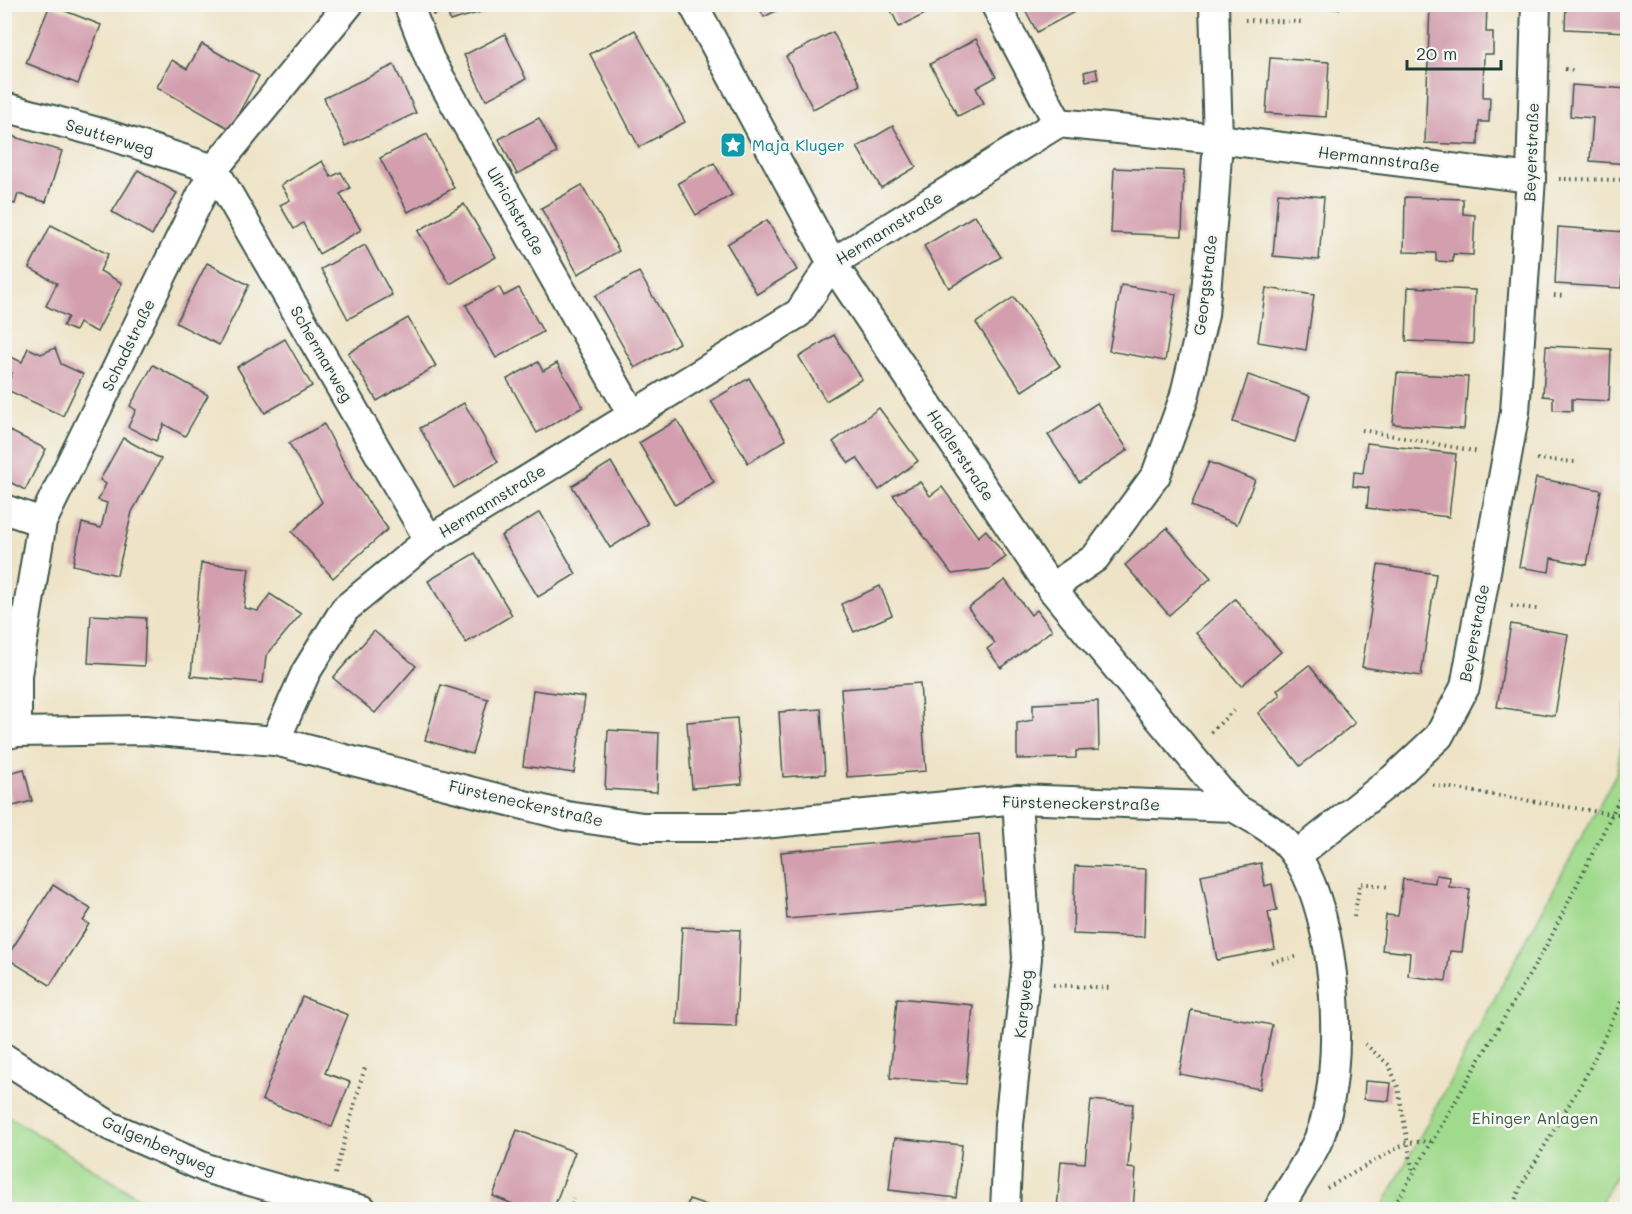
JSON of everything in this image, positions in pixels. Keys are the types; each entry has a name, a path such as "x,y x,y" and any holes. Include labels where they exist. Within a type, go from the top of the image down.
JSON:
{"street":[{"name":"Schadstraße","path":"11,734 17,675 42,522 214,170 349,4"},
{"name":"Ulrichstraße","path":"408,4 430,60 632,414"},
{"name":"Haßlerstraße","path":"693,4 832,263 1051,588 1233,807 1266,825 1297,855"},
{"path":"995,4 1058,123"},
{"name":"Beyerstraße","path":"1297,855 1394,778 1439,736 1465,687 1515,412 1531,178 1536,4"},
{"name":"Georgstraße","path":"1051,588 1095,558 1156,475 1184,398 1204,315 1218,139 1214,12"},
{"name":"Seutterweg","path":"4,107 105,134 214,170"},
{"name":"Hermannstraße","path":"275,741 306,672 345,609 429,540 799,313 832,263 1058,123 1218,139 1531,178"},
{"name":"Schermarweg","path":"214,170 429,540"},
{"path":"4,509 42,522"},
{"name":"Fürsteneckerstraße","path":"11,734 145,730 275,741 567,816 643,827 734,827 1017,799 1233,807"},
{"name":"Kargweg","path":"1005,1209 1010,1124 1027,958 1017,799"},
{"path":"1278,1209 1318,1138 1329,1101 1335,1054 1335,1022 1327,938 1314,889 1297,855"},
{"name":"Galgenbergweg","path":"4,1058 110,1126 208,1169 363,1209"}],"path":[{"path":"1214,12 1302,21"},
{"path":"1531,178 1628,180"},
{"path":"1362,430 1507,457 1575,462"},
{"path":"1394,778 1611,814 1628,814"},
{"path":"1392,1209 1548,940 1628,782"},
{"path":"1328,950 1347,951 1360,883 1390,887"},
{"path":"1025,984 1111,988"},
{"path":"1511,1209 1521,1186 1587,1074 1628,987"},
{"path":"1335,1022 1372,1049 1389,1065 1398,1087 1413,1173"},
{"path":"327,1201 365,1067"},
{"path":"1319,1193 1407,1143 1431,1141"},
{"path":"570,1209 573,1198"}],"green space":[{"name":"Ehinger Anlagen","path":"1627,703 1627,1154 1598,1209 1381,1209 1617,772"},
{"path":"5,1114 157,1209 5,1209"}],"building":[{"path":"430,4 505,5 450,21 448,11 433,15"},
{"path":"757,4 789,4 764,17"},
{"path":"888,4 945,4 899,27"},
{"path":"1022,4 1077,4 1080,9 1037,32"},
{"path":"1292,4 1340,4 1339,9 1292,6"},
{"path":"1430,4 1487,5 1486,32 1493,32 1493,54 1484,54 1483,97 1490,97 1489,122 1479,122 1478,145 1425,143"},
{"path":"1566,4 1628,4 1628,32 1565,29"},
{"path":"50,5 101,25 78,84 26,63"},
{"path":"635,30 685,122 639,147 590,54"},
{"path":"833,32 860,85 813,109 786,56"},
{"path":"505,34 526,79 486,100 464,55"},
{"path":"976,39 996,77 976,88 984,103 958,116 930,64"},
{"path":"202,44 259,76 230,129 157,87 172,60 187,69"},
{"path":"1270,58 1329,62 1326,117 1266,113"},
{"path":"394,65 416,113 346,146 324,98"},
{"path":"1096,69 1098,79 1086,81 1084,72"},
{"path":"1572,85 1628,89 1628,164 1590,161 1593,118 1570,116"},
{"path":"539,118 557,153 517,174 499,139"},
{"path":"893,126 916,167 881,188 857,147"},
{"path":"4,134 62,151 46,202 18,194 15,204 4,201"},
{"path":"427,134 454,188 408,212 380,158"},
{"path":"322,161 331,177 341,172 350,188 340,194 361,230 319,254 303,223 294,229 280,205 290,200 281,185"},
{"path":"714,163 732,195 696,215 678,183"},
{"path":"1114,168 1184,171 1182,236 1111,233"},
{"path":"138,170 177,193 152,235 112,212"},
{"path":"582,185 619,251 578,274 541,208"},
{"path":"1278,193 1324,197 1319,260 1273,256"},
{"path":"1405,197 1463,199 1463,214 1475,215 1473,255 1453,254 1453,262 1436,261 1436,253 1404,252"},
{"path":"464,204 496,257 450,284 418,231"},
{"path":"975,215 1001,257 949,288 924,246"},
{"path":"767,220 797,270 757,294 727,244"},
{"path":"51,225 108,254 100,271 122,283 97,332 79,323 75,331 63,326 68,317 46,306 57,283 29,268"},
{"path":"1558,227 1625,232 1621,288 1555,284"},
{"path":"365,245 392,295 348,319 321,269"},
{"path":"207,263 249,285 219,345 176,323"},
{"path":"639,272 679,343 635,368 595,296"},
{"path":"1121,285 1176,294 1165,361 1109,351"},
{"path":"499,287 504,296 519,288 543,332 496,358 466,305"},
{"path":"1408,287 1475,290 1473,344 1406,341"},
{"path":"1266,288 1314,295 1306,350 1258,342"},
{"path":"1014,297 1060,366 1022,391 976,323"},
{"path":"408,318 436,366 377,401 348,353"},
{"path":"834,335 862,379 826,401 799,357"},
{"path":"285,339 312,386 265,413 237,367"},
{"path":"1546,346 1611,349 1609,401 1572,399 1572,411 1553,410 1553,397 1543,396"},
{"path":"28,348 41,354 55,348 61,364 83,374 63,416 5,389 12,373 4,370 4,354 22,362"},
{"path":"538,362 543,371 557,363 583,407 537,433 507,379"},
{"path":"153,365 208,395 185,436 164,424 156,441 128,427 136,410 130,406"},
{"path":"1397,373 1468,377 1464,429 1393,424"},
{"path":"1248,375 1310,396 1295,442 1233,422"},
{"path":"749,378 786,440 748,463 711,401"},
{"path":"464,403 498,462 454,488 420,428"},
{"path":"1097,403 1128,450 1079,482 1048,435"},
{"path":"879,408 918,461 879,490 857,458 849,463 833,442"},
{"path":"677,420 714,482 675,505 639,443"},
{"path":"324,424 354,482 388,529 333,578 292,532 322,502 289,443"},
{"path":"4,428 46,449 25,490 4,479"},
{"path":"123,438 161,459 132,512 117,575 73,565 82,523 101,528 107,503 98,500 106,484 100,480"},
{"path":"1367,443 1456,454 1449,517 1367,508 1369,488 1353,486 1354,472 1363,473"},
{"path":"611,462 648,524 610,548 572,486"},
{"path":"1209,462 1255,480 1237,524 1191,506"},
{"path":"1536,478 1601,490 1587,565 1551,558 1549,572 1519,567"},
{"path":"920,482 930,496 942,487 978,537 986,530 1006,557 989,569 952,574 893,495"},
{"path":"540,512 576,574 538,597 501,536"},
{"path":"1167,528 1211,578 1169,615 1125,565"},
{"path":"475,553 512,615 466,643 428,581"},
{"path":"201,563 249,568 244,608 258,611 270,594 301,614 266,656 263,683 191,676"},
{"path":"1378,565 1436,574 1421,676 1362,667"},
{"path":"1005,580 1031,615 1037,610 1052,630 1001,668 987,649 995,643 968,608"},
{"path":"880,586 892,615 854,632 841,604"},
{"path":"1235,599 1281,652 1241,686 1196,633"},
{"path":"91,615 146,618 144,666 88,663"},
{"path":"1511,624 1568,634 1555,716 1497,707"},
{"path":"374,631 416,666 375,713 333,678"},
{"path":"1309,665 1355,723 1300,766 1258,713 1280,695 1277,690"},
{"path":"920,683 926,771 847,777 841,689"},
{"path":"441,685 488,699 472,754 425,740"},
{"path":"533,690 585,697 574,773 523,766"},
{"path":"1098,701 1099,750 1076,751 1076,758 1017,759 1017,723 1033,720 1033,704"},
{"path":"821,709 825,774 783,777 779,712"},
{"path":"737,718 742,784 692,788 687,722"},
{"path":"608,730 659,733 657,792 605,789"},
{"path":"24,769 32,801 13,806 5,774"},
{"path":"979,834 985,902 787,919 781,852"},
{"path":"1261,863 1265,886 1272,884 1277,910 1268,912 1275,949 1217,960 1201,875"},
{"path":"1075,866 1146,869 1144,937 1073,934"},
{"path":"1436,875 1450,877 1449,887 1470,889 1462,952 1450,951 1446,981 1408,976 1410,953 1382,950 1386,915 1398,916 1403,879 1435,883"},
{"path":"53,885 91,909 83,921 89,924 50,985 6,958"},
{"path":"682,927 740,930 736,1026 677,1024"},
{"path":"302,997 348,1015 325,1073 350,1082 332,1127 262,1100"},
{"path":"897,998 973,1005 966,1084 890,1078"},
{"path":"1191,1010 1272,1025 1260,1089 1179,1074"},
{"path":"1365,1081 1391,1083 1389,1101 1364,1099"},
{"path":"1091,1100 1133,1104 1128,1168 1136,1169 1133,1210 1057,1210 1061,1161 1085,1163"},
{"path":"517,1130 575,1152 553,1210 528,1210 493,1196"},
{"path":"895,1138 962,1145 956,1198 889,1190"},
{"path":"689,1199 719,1209 719,1210 686,1210"}],"place":[{"name":"Maja Kluger","path":"733,145"}]}
